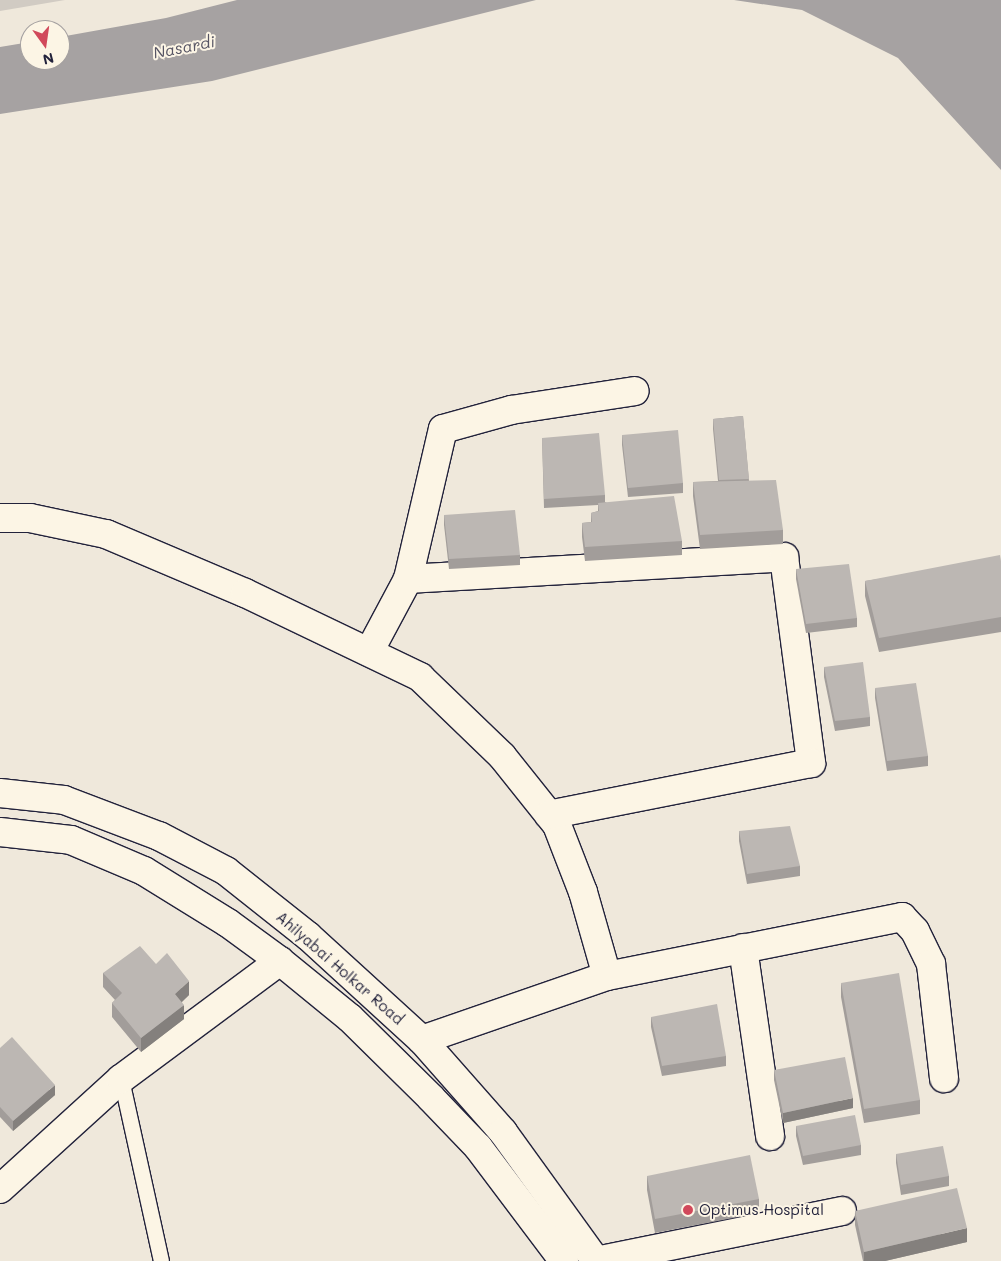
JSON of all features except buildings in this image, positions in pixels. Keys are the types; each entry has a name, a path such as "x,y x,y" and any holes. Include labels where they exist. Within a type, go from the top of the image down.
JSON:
{"street":[{"path":"369,652 408,579 443,429 530,406 635,391"},
{"path":"0,518 30,518 106,534 244,592 420,677 502,756 558,825 583,892 607,976"},
{"path":"408,579 784,557 810,763 549,815"},
{"name":"Ahilyabai Holkar Road","path":"0,793 64,800 159,836 226,871 308,936 422,1040 503,1132 596,1261"},
{"path":"0,832 71,840 144,871 228,923 280,961 350,1018 432,1098 478,1147 564,1261"},
{"path":"422,1040 607,976 902,917 915,932 931,964 944,1078"},
{"path":"743,948 770,1136"},
{"path":"0,1189 122,1079 280,961"},
{"path":"596,1261 842,1211"}],"lane":[{"path":"122,1079 162,1261"}],"shaded area":[{"path":"0,0 65,0 0,11"}],"water":[{"name":"Nasardi","path":"237,0 536,0 212,81 0,114 0,47 20,44 20,70 70,70 70,35 166,18"},
{"path":"734,0 1001,0 1001,170 898,58 802,10"}],"place":[{"name":"Optimus Hospital","path":"688,1210"}]}
